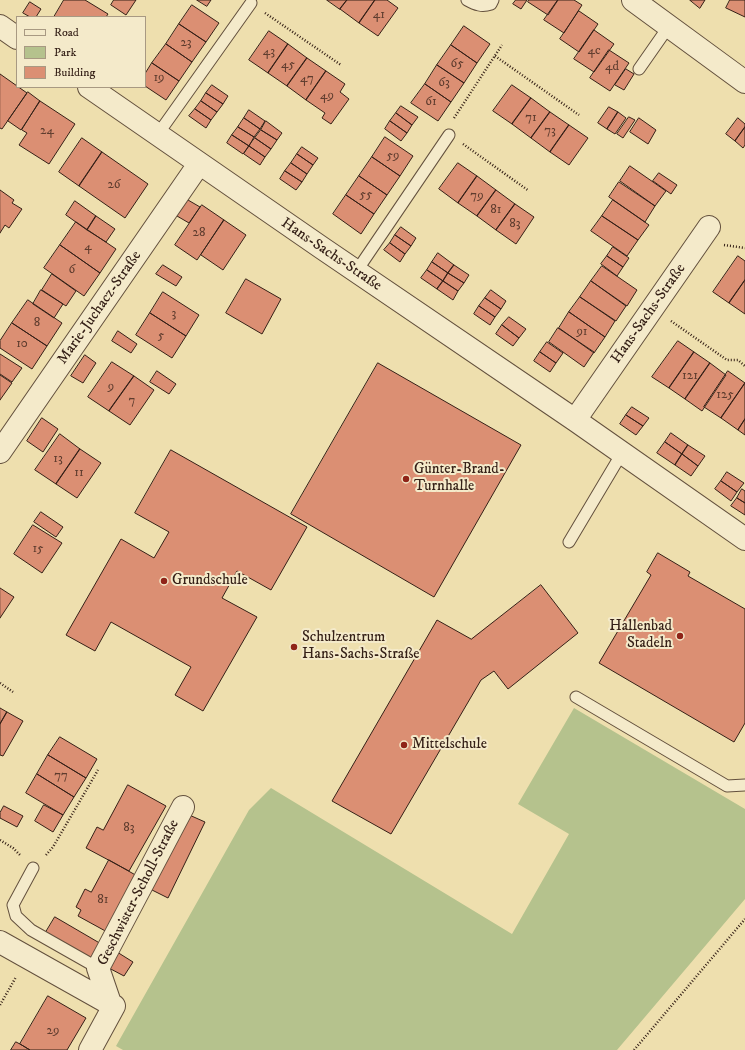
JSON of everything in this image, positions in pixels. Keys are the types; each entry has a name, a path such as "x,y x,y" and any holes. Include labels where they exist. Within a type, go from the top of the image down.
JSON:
{"street":[{"path":"633,0 745,82"},
{"path":"0,26 16,37"},
{"name":"Hans-Sachs-Straße","path":"90,88 356,272 575,420 745,540"},
{"name":"Marie-Juchacz-Straße","path":"0,452 199,164"},
{"name":"Hans-Sachs-Straße","path":"575,420 708,227"},
{"name":"Geschwister-Scholl-Straße","path":"110,1003 98,968 183,807"},
{"path":"0,942 114,1006 90,1050"}],"lane":[{"path":"467,0 474,4 483,6 491,4 493,0"},
{"path":"158,134 251,3"},
{"path":"639,69 669,26"},
{"path":"356,272 449,135"},
{"path":"569,542 622,453"},
{"path":"576,697 727,786 745,785"},
{"path":"33,868 13,905 16,916 31,930 98,968"}],"path":[{"path":"251,3 341,65"},
{"path":"502,45 448,126 449,135 530,191"},
{"path":"495,56 578,115"},
{"path":"652,308 727,360 738,360 745,366"},
{"path":"0,683 13,692"},
{"path":"0,840 13,848 33,868 53,847 98,770"},
{"path":"634,1050 745,919"},
{"path":"0,1005 28,957"}],"green space":[{"path":"574,708 745,809 745,899 617,1050 123,1050 116,1046 249,810 271,788 512,934 569,834 518,804"}],"building":[{"path":"64,0 85,0 108,14 107,16 55,16"},
{"path":"114,0 136,0 126,15 111,5"},
{"path":"197,0 211,0 207,6"},
{"path":"327,0 347,0 340,9"},
{"path":"347,0 375,0 359,23 340,9"},
{"path":"375,0 387,0 398,8 378,36 359,23"},
{"path":"516,0 527,0 521,9 513,4"},
{"path":"529,0 558,0 548,15 528,2"},
{"path":"558,0 574,0 582,5 564,33 544,20"},
{"path":"690,0 705,0 700,8"},
{"path":"730,0 745,0 745,17 726,8"},
{"path":"30,2 41,9 37,16 28,16 23,13"},
{"path":"192,5 219,23 206,42 179,24"},
{"path":"579,11 598,24 579,52 560,39"},
{"path":"179,24 206,42 192,62 166,44"},
{"path":"464,26 490,44 477,63 451,45"},
{"path":"594,30 614,44 594,72 574,59"},
{"path":"269,31 288,44 268,73 249,60"},
{"path":"166,44 192,62 179,81 152,63"},
{"path":"288,44 307,58 287,86 268,73"},
{"path":"451,45 477,63 464,83 437,65"},
{"path":"609,50 629,63 610,91 590,78"},
{"path":"307,58 326,71 306,100 287,86"},
{"path":"152,63 179,81 166,100 146,87 146,72"},
{"path":"437,65 464,83 451,102 425,84"},
{"path":"626,69 634,74 624,90 615,85"},
{"path":"326,71 345,84 340,92 349,99 331,124 322,118 325,113 306,100"},
{"path":"0,74 16,85 16,88 20,88 27,93 2,129 0,128"},
{"path":"425,84 451,102 438,121 411,103"},
{"path":"212,85 228,96 223,104 206,93"},
{"path":"512,85 531,98 512,124 493,111"},
{"path":"28,92 40,101 21,130 8,121"},
{"path":"206,93 223,104 217,112 201,101"},
{"path":"531,98 550,112 531,138 512,124"},
{"path":"40,101 75,124 49,164 19,145 27,133 22,130"},
{"path":"201,101 217,112 211,120 195,109"},
{"path":"401,106 418,117 412,125 396,113"},
{"path":"609,107 618,112 607,129 598,123"},
{"path":"195,109 211,120 206,128 189,116"},
{"path":"249,110 265,121 260,129 244,118"},
{"path":"550,112 569,125 550,152 531,138"},
{"path":"618,112 626,118 615,134 607,129"},
{"path":"396,113 412,125 407,133 390,121"},
{"path":"629,117 635,120 623,138 617,134"},
{"path":"244,118 260,129 254,137 238,127"},
{"path":"639,118 656,130 648,144 630,132"},
{"path":"738,118 745,124 745,127 735,141 726,134"},
{"path":"266,121 282,133 277,140 261,130"},
{"path":"390,121 407,133 401,141 385,129"},
{"path":"569,125 588,138 569,165 550,152"},
{"path":"238,127 254,137 249,146 232,135"},
{"path":"745,127 745,145 743,148 735,141"},
{"path":"261,130 277,140 271,149 255,138"},
{"path":"232,135 249,146 243,154 227,143"},
{"path":"385,137 413,156 400,176 372,157"},
{"path":"82,138 102,152 79,186 59,172"},
{"path":"255,138 271,149 265,157 249,146"},
{"path":"249,146 265,157 260,165 244,154"},
{"path":"302,147 318,158 313,165 297,154"},
{"path":"102,152 148,184 125,218 79,186"},
{"path":"297,154 313,165 307,174 291,163"},
{"path":"372,157 400,176 387,195 359,176"},
{"path":"291,163 307,174 302,182 285,171"},
{"path":"458,163 477,176 458,203 439,189"},
{"path":"630,166 666,191 655,206 620,181"},
{"path":"285,171 302,182 296,190 280,179"},
{"path":"659,173 677,185 671,194 653,181"},
{"path":"359,176 387,195 374,214 346,195"},
{"path":"477,176 496,190 477,216 458,203"},
{"path":"619,182 655,206 645,222 609,197"},
{"path":"0,190 14,200 12,203 22,209 9,228 5,225 0,233"},
{"path":"496,190 515,204 496,230 477,216"},
{"path":"346,195 374,214 361,234 333,214"},
{"path":"188,200 200,207 189,223 177,216"},
{"path":"613,200 649,225 638,240 602,216"},
{"path":"75,201 96,216 87,230 66,215"},
{"path":"515,204 534,217 516,244 496,230"},
{"path":"202,205 224,220 197,260 175,245"},
{"path":"96,216 115,229 106,242 87,230"},
{"path":"602,216 638,240 627,256 591,231"},
{"path":"224,220 246,235 223,270 201,255"},
{"path":"76,222 116,249 100,273 60,245"},
{"path":"401,227 416,238 411,246 395,235"},
{"path":"395,235 411,246 405,254 390,243"},
{"path":"390,243 405,254 400,262 384,250"},
{"path":"60,245 100,273 84,296 44,268"},
{"path":"613,247 629,258 623,267 607,256"},
{"path":"438,253 454,265 448,273 432,262"},
{"path":"607,256 623,267 617,276 601,264"},
{"path":"738,256 745,261 745,280 729,303 713,292"},
{"path":"432,262 448,273 443,281 427,270"},
{"path":"163,265 182,277 176,286 156,274"},
{"path":"454,265 469,275 464,283 448,273"},
{"path":"602,266 637,290 627,306 591,281"},
{"path":"427,270 443,281 437,289 421,278"},
{"path":"448,273 464,283 458,291 443,281"},
{"path":"52,274 76,291 66,306 42,290"},
{"path":"246,279 281,299 262,334 226,313"},
{"path":"745,280 745,314 729,303"},
{"path":"443,281 458,291 453,300 437,289"},
{"path":"591,281 626,306 616,321 580,297"},
{"path":"41,290 63,304 54,318 33,304"},
{"path":"491,290 506,301 501,309 485,298"},
{"path":"163,292 199,315 186,336 150,313"},
{"path":"580,297 615,321 605,337 569,312"},
{"path":"485,298 501,309 495,317 479,306"},
{"path":"28,300 62,323 47,346 12,323"},
{"path":"479,306 495,317 490,325 474,314"},
{"path":"569,312 605,337 594,353 559,328"},
{"path":"150,313 186,336 172,358 136,335"},
{"path":"509,317 526,329 519,338 502,325"},
{"path":"12,323 47,346 32,369 0,348 0,341"},
{"path":"502,325 519,338 513,346 496,334"},
{"path":"558,328 594,352 584,367 549,342"},
{"path":"118,331 137,344 131,353 112,341"},
{"path":"678,341 694,352 669,388 652,377"},
{"path":"547,342 563,353 556,363 540,352"},
{"path":"540,352 556,363 550,372 534,361"},
{"path":"694,352 710,363 685,399 669,388"},
{"path":"0,354 22,368 12,382 0,374"},
{"path":"85,355 96,363 83,383 71,376"},
{"path":"112,362 134,376 109,411 88,397"},
{"name":"Günter-Brand- Turnhalle","path":"378,363 521,445 434,597 291,514"},
{"path":"710,363 726,375 702,411 685,399"},
{"path":"157,371 176,384 169,394 150,382"},
{"path":"728,371 745,383 721,418 704,407"},
{"path":"0,375 12,383 0,400"},
{"path":"134,376 154,390 130,425 109,411"},
{"path":"745,383 745,419 738,430 721,418"},
{"path":"632,407 649,418 643,426 626,415"},
{"path":"626,415 643,426 636,435 620,424"},
{"path":"42,418 58,429 43,452 27,441"},
{"path":"745,419 745,435 738,430"},
{"path":"671,433 688,445 682,454 665,442"},
{"path":"60,434 80,449 56,484 35,470"},
{"path":"665,442 682,454 675,465 657,453"},
{"path":"688,445 705,456 698,466 682,454"},
{"path":"80,449 101,463 77,498 56,484"},
{"name":"Grundschule","path":"171,450 307,527 271,590 237,571 222,598 257,617 203,711 175,695 191,667 111,622 95,651 66,635 121,539 154,558 169,532 135,513"},
{"path":"682,454 698,466 691,476 675,465"},
{"path":"727,472 744,483 737,492 721,481"},
{"path":"721,481 737,492 731,501 715,489"},
{"path":"742,489 745,491 745,503 737,498"},
{"path":"737,498 745,503 745,515 731,506"},
{"path":"41,512 63,527 56,537 34,522"},
{"path":"33,525 62,543 42,573 14,554"},
{"name":"Hallenbad Stadeln","path":"658,553 690,572 688,576 745,609 745,723 734,742 599,663 651,575 647,572"},
{"name":"Mittelschule","path":"541,585 578,633 508,689 494,671 481,680 391,834 332,801 437,620 471,639"},
{"path":"0,588 14,597 0,618"},
{"path":"0,708 7,712 0,724"},
{"path":"7,712 23,721 3,756 0,755 0,724"},
{"path":"60,737 97,759 86,778 48,755"},
{"path":"48,755 86,778 74,797 37,774"},
{"path":"37,774 74,797 63,815 26,793"},
{"path":"128,785 166,806 129,871 86,848 97,827 103,830"},
{"path":"44,805 63,815 53,832 35,821"},
{"path":"4,806 23,816 17,827 0,818 0,813"},
{"path":"187,814 205,822 168,898 150,889"},
{"path":"109,860 139,877 109,933 78,916 81,910 76,907 85,889 91,892"},
{"path":"55,917 103,945 94,961 46,932"},
{"path":"117,952 133,962 124,976 107,967"},
{"path":"48,996 86,1018 67,1050 30,1050 20,1044"},
{"path":"16,1042 20,1044 30,1050 11,1050"}],"place":[{"name":"Günter-Brand- Turnhalle","path":"406,479"},
{"name":"Grundschule","path":"164,581"},
{"name":"Hallenbad Stadeln","path":"680,636"},
{"name":"Schulzentrum Hans-Sachs-Straße","path":"294,647"},
{"name":"Mittelschule","path":"404,745"}]}
